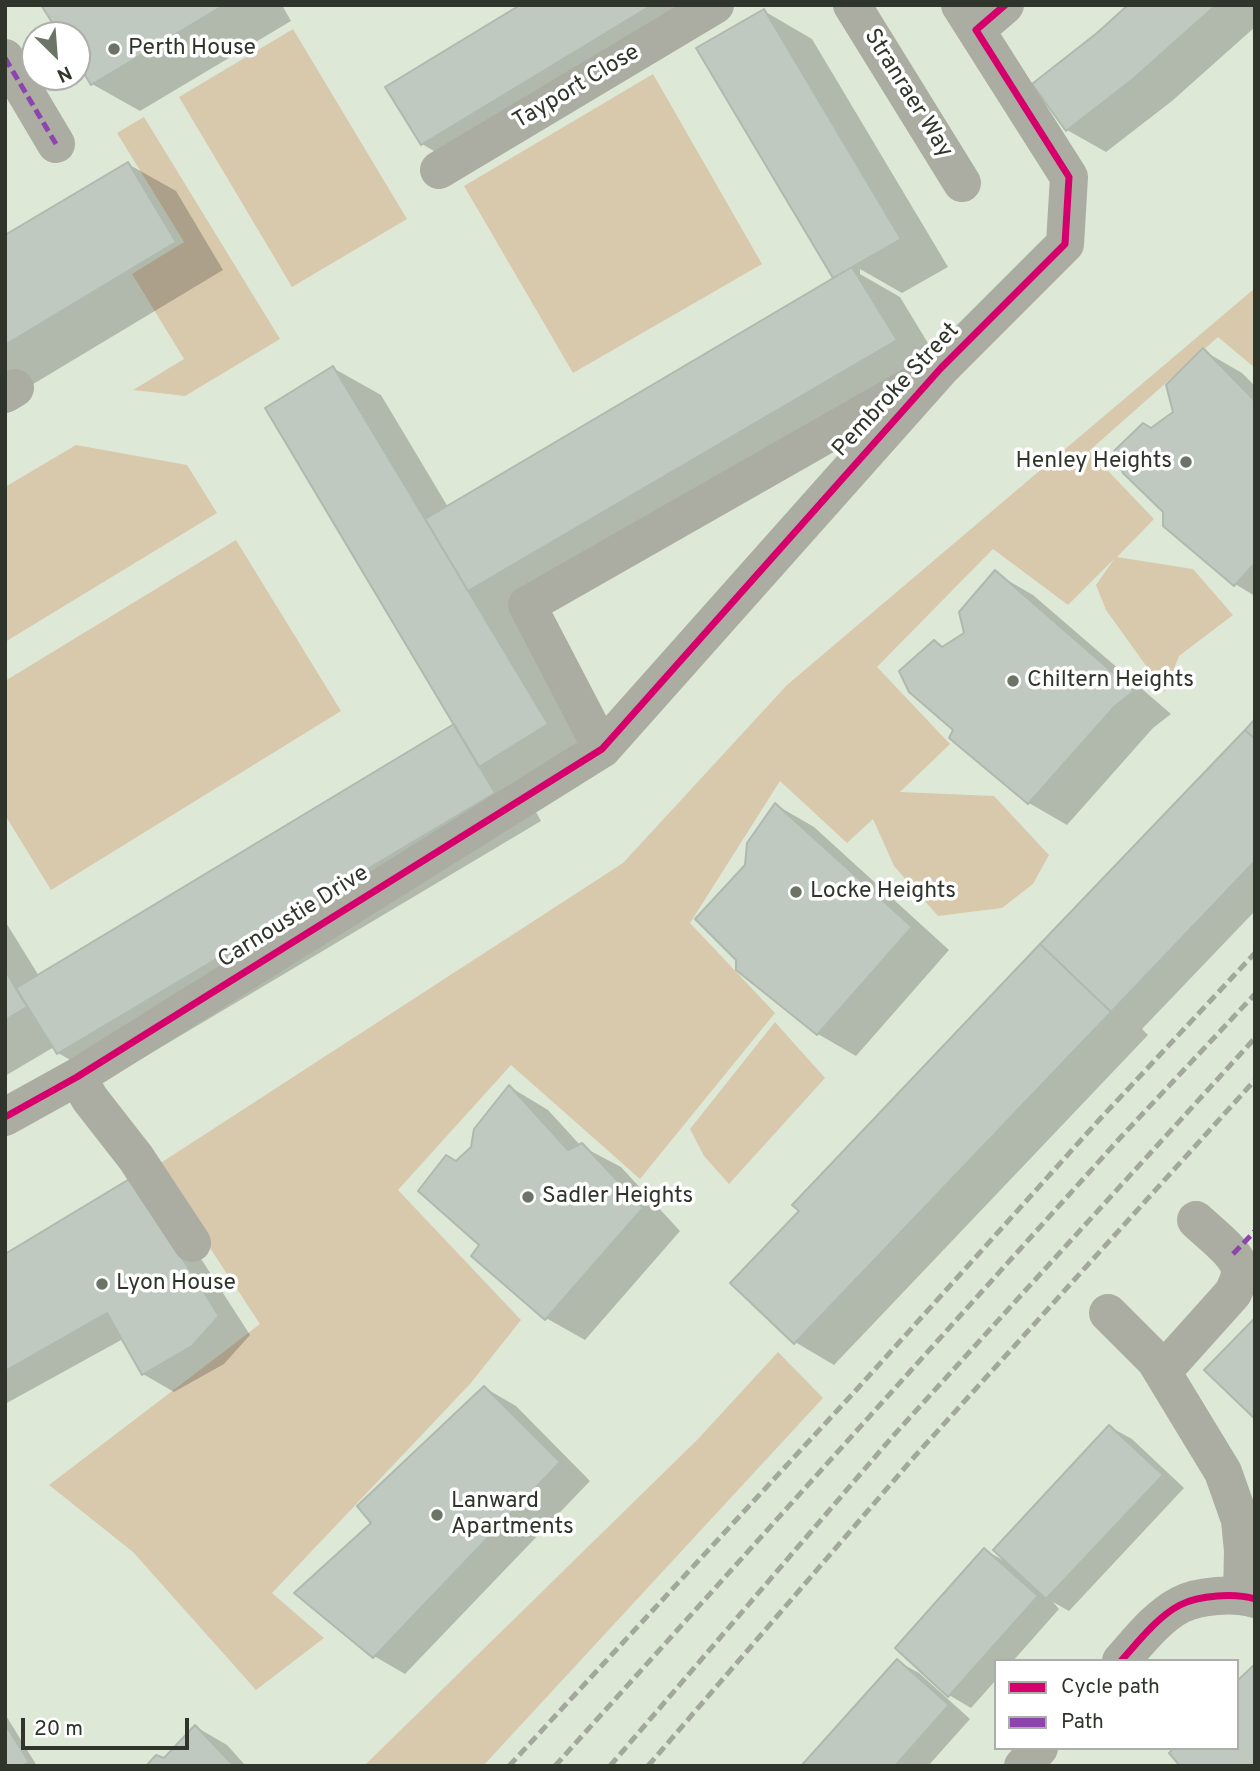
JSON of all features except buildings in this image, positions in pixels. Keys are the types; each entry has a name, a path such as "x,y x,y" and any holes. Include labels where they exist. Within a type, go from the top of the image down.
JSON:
{"street":[{"name":"Tayport Close","path":"439,170 715,5"},
{"name":"Stranraer Way","path":"852,5 962,183"},
{"path":"968,18 1005,5"},
{"name":"Pembroke Street","path":"602,749 942,368 1065,244 1069,177 968,18"},
{"path":"5,58 56,144"},
{"path":"602,749 527,605 942,368"},
{"name":"Carnoustie Drive","path":"5,1117 77,1077 602,749"},
{"path":"77,1077 90,1099 136,1158 192,1243"},
{"path":"1163,1371 1233,1293 1239,1279 1241,1268 1233,1255 1196,1220"},
{"path":"1108,1313 1163,1371 1223,1472 1240,1520 1248,1597 1212,1597 1181,1605 1154,1625 1123,1659"},
{"path":"1023,1766 1038,1750"}],"shaded area":[{"path":"293,29 407,219 292,287 179,97"},
{"path":"653,74 762,264 573,373 464,186"},
{"path":"144,117 280,339 185,396 133,390 184,359 132,274 184,242 117,133"},
{"path":"1255,288 1255,368 1218,337 1089,451 1154,519 1117,557 1193,569 1233,615 1179,656 1165,692 1106,610 1096,585 1114,559 1068,605 993,549 877,667 950,744 900,792 994,796 1049,855 1033,884 1002,908 938,916 894,866 873,819 847,843 780,781 690,923 775,1013 640,1179 511,1065 398,1190 521,1320 470,1384 272,1593 324,1638 256,1690 133,1552 49,1485 260,1324 156,1166 623,863 787,685"},
{"path":"76,445 187,465 217,513 5,642 5,487"},
{"path":"236,540 341,711 51,890 5,815 5,681"},
{"path":"775,1022 825,1078 729,1184 704,1156 690,1129"},
{"path":"778,1352 823,1398 483,1766 364,1766 698,1439"}],"railway":[{"path":"509,1766 1255,953"},
{"path":"555,1766 1120,1138 1255,994"},
{"path":"610,1766 893,1436 1255,1038"},
{"path":"648,1766 915,1456 1255,1080"}],"marked path":[{"path":"5,58 56,144"},
{"path":"1233,1254 1255,1231"}],"cycle path":[{"path":"5,1117 77,1077 602,749 941,368 1065,244 1069,177 976,30 1005,5"},
{"path":"1123,1659 1156,1623 1180,1605 1217,1596 1255,1599"}],"place":[{"name":"Perth House","path":"114,49"},
{"name":"Henley Heights","path":"1186,462"},
{"name":"Chiltern Heights","path":"1013,681"},
{"name":"Locke Heights","path":"796,892"},
{"name":"Sadler Heights","path":"528,1197"},
{"name":"Lyon House","path":"102,1284"},
{"name":"Lanward Apartments","path":"437,1515"}]}
